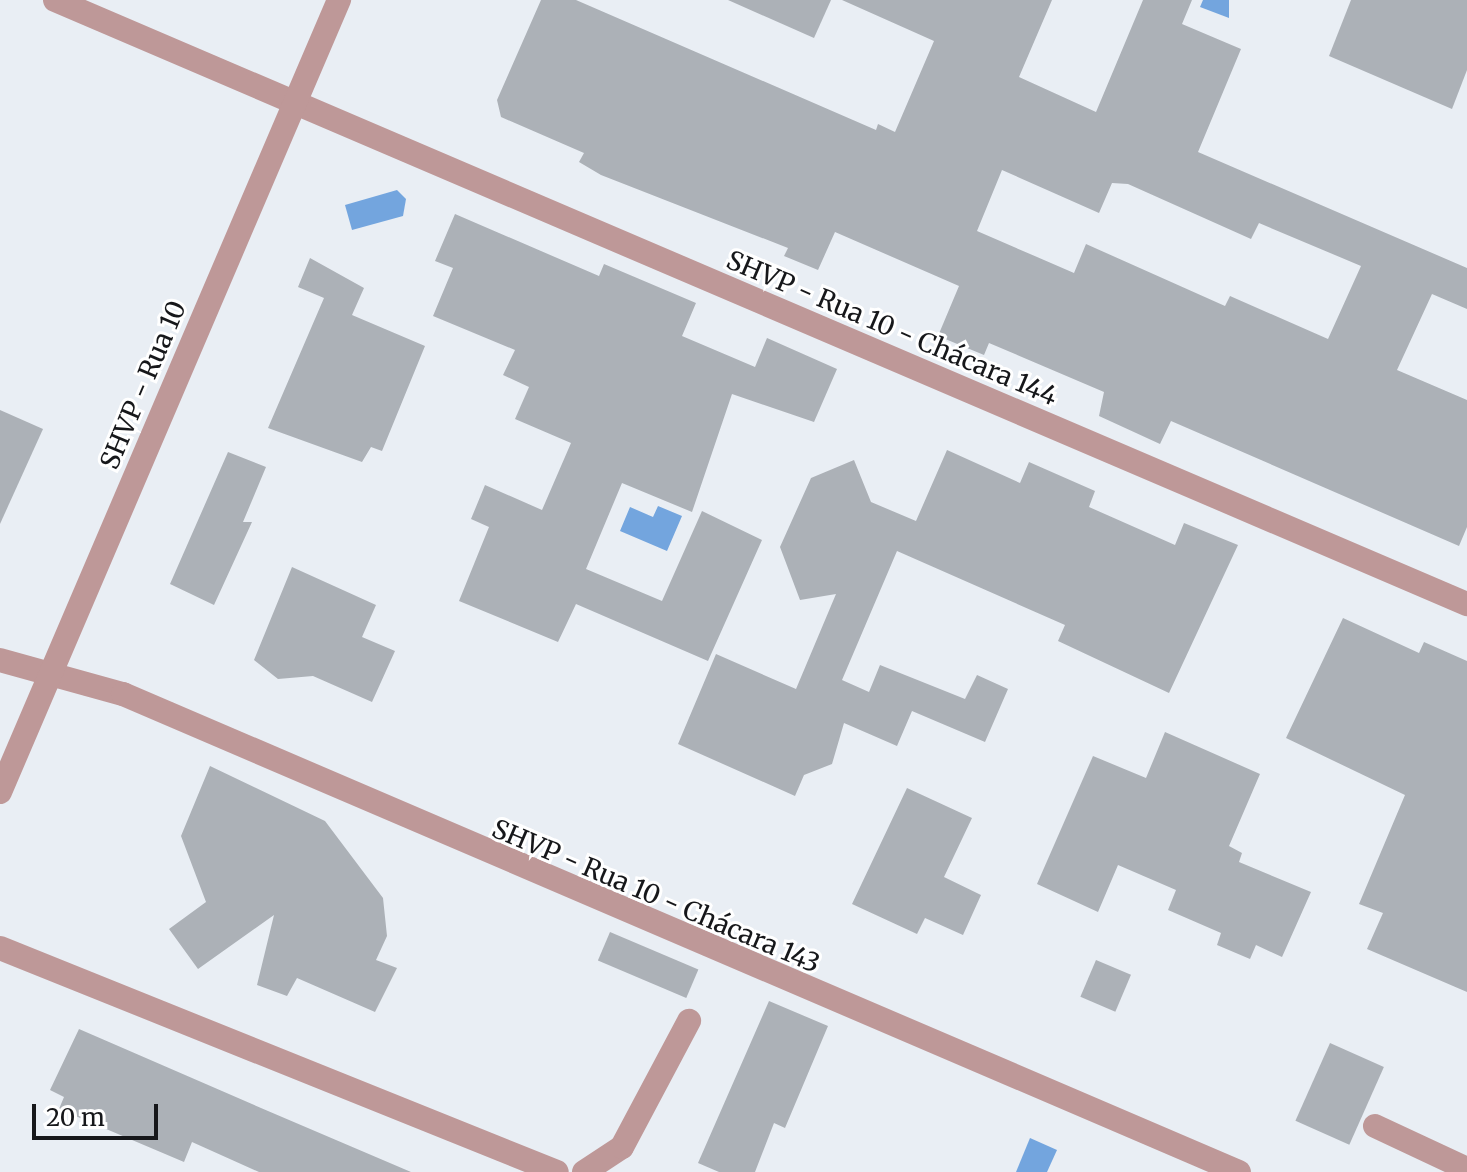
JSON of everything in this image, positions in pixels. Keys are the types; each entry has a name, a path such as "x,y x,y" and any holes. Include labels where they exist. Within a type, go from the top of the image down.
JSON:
{"street":[{"name":"SHVP - Rua 10 - Chácara 144","path":"55,0 1467,604"},
{"name":"SHVP - Rua 10","path":"0,792 339,0"},
{"name":"SHVP - Rua 10 - Chácara 143","path":"0,660 123,694 1239,1172"},
{"path":"0,948 557,1172"},
{"path":"584,1172 622,1147 689,1021"},
{"path":"1375,1126 1467,1169"},
{"path":"1415,1172 1427,1150"}],"water":[{"path":"1203,0 1229,0 1229,18 1200,7"},
{"path":"397,190 406,199 403,216 352,230 345,205"},
{"path":"658,506 682,516 667,551 620,531 630,507 653,517"},
{"path":"1030,1138 1057,1150 1047,1172 1016,1172"}],"building":[{"path":"541,0 576,0 876,130 878,124 895,132 934,41 842,0 1052,0 1019,77 1096,112 1143,0 1192,0 1182,24 1241,49 1198,152 1467,268 1467,309 1432,294 1397,370 1467,400 1467,527 1459,546 1171,421 1160,444 1099,416 1104,392 989,343 984,355 938,336 959,286 835,232 818,270 784,256 788,248 601,175 579,162 584,153 501,117 497,100","holes":["1002,170 1099,213 1112,183 1128,184 1251,239 1259,223 1361,266 1328,339 1230,296 1225,306 1086,244 1074,273 977,231"]},
{"path":"728,0 831,0 814,38"},
{"path":"1351,0 1467,0 1467,70 1452,109 1329,56"},
{"path":"455,214 599,276 604,264 696,303 682,336 755,367 767,338 837,369 814,422 732,394 692,512 622,483 586,569 662,601 702,511 762,540 708,661 576,604 558,642 459,601 489,527 471,519 485,485 542,510 571,443 515,419 529,387 503,375 515,350 433,316 453,268 435,261"},
{"path":"310,258 364,288 352,315 425,346 382,451 371,447 362,462 268,428 324,298 298,287"},
{"path":"0,410 43,429 0,524"},
{"path":"947,450 1020,483 1029,462 1095,491 1089,507 1175,545 1184,523 1238,545 1169,693 1058,641 1065,625 897,551 842,680 869,692 880,665 965,699 977,675 1008,689 985,742 912,711 897,746 844,723 832,764 804,775 795,796 678,744 716,654 796,689 836,594 800,600 780,547 811,478 854,460 871,502 916,521"},
{"path":"228,452 266,467 243,522 252,522 214,605 170,584"},
{"path":"292,567 376,605 362,637 395,651 372,702 313,676 278,679 254,660"},
{"path":"1343,618 1419,653 1424,642 1467,661 1467,992 1367,949 1383,913 1359,904 1405,795 1286,738"},
{"path":"1165,732 1260,774 1229,846 1242,853 1239,862 1311,892 1282,957 1256,945 1250,959 1217,945 1221,933 1168,910 1176,890 1118,865 1098,912 1037,884 1093,756 1146,778"},
{"path":"210,766 325,821 383,898 387,936 376,960 397,968 375,1012 297,978 287,996 257,985 274,915 198,969 169,929 206,902 181,836"},
{"path":"907,788 972,818 944,877 981,895 963,935 925,918 917,934 852,904"},
{"path":"610,932 698,970 686,998 598,961"},
{"path":"1096,960 1131,975 1115,1012 1080,997"},
{"path":"769,1001 828,1026 785,1128 774,1123 755,1172 719,1172 698,1163"},
{"path":"79,1029 411,1172 259,1172 192,1142 184,1162 59,1109 64,1097 50,1090"},
{"path":"1330,1043 1384,1067 1349,1145 1295,1121"}]}
